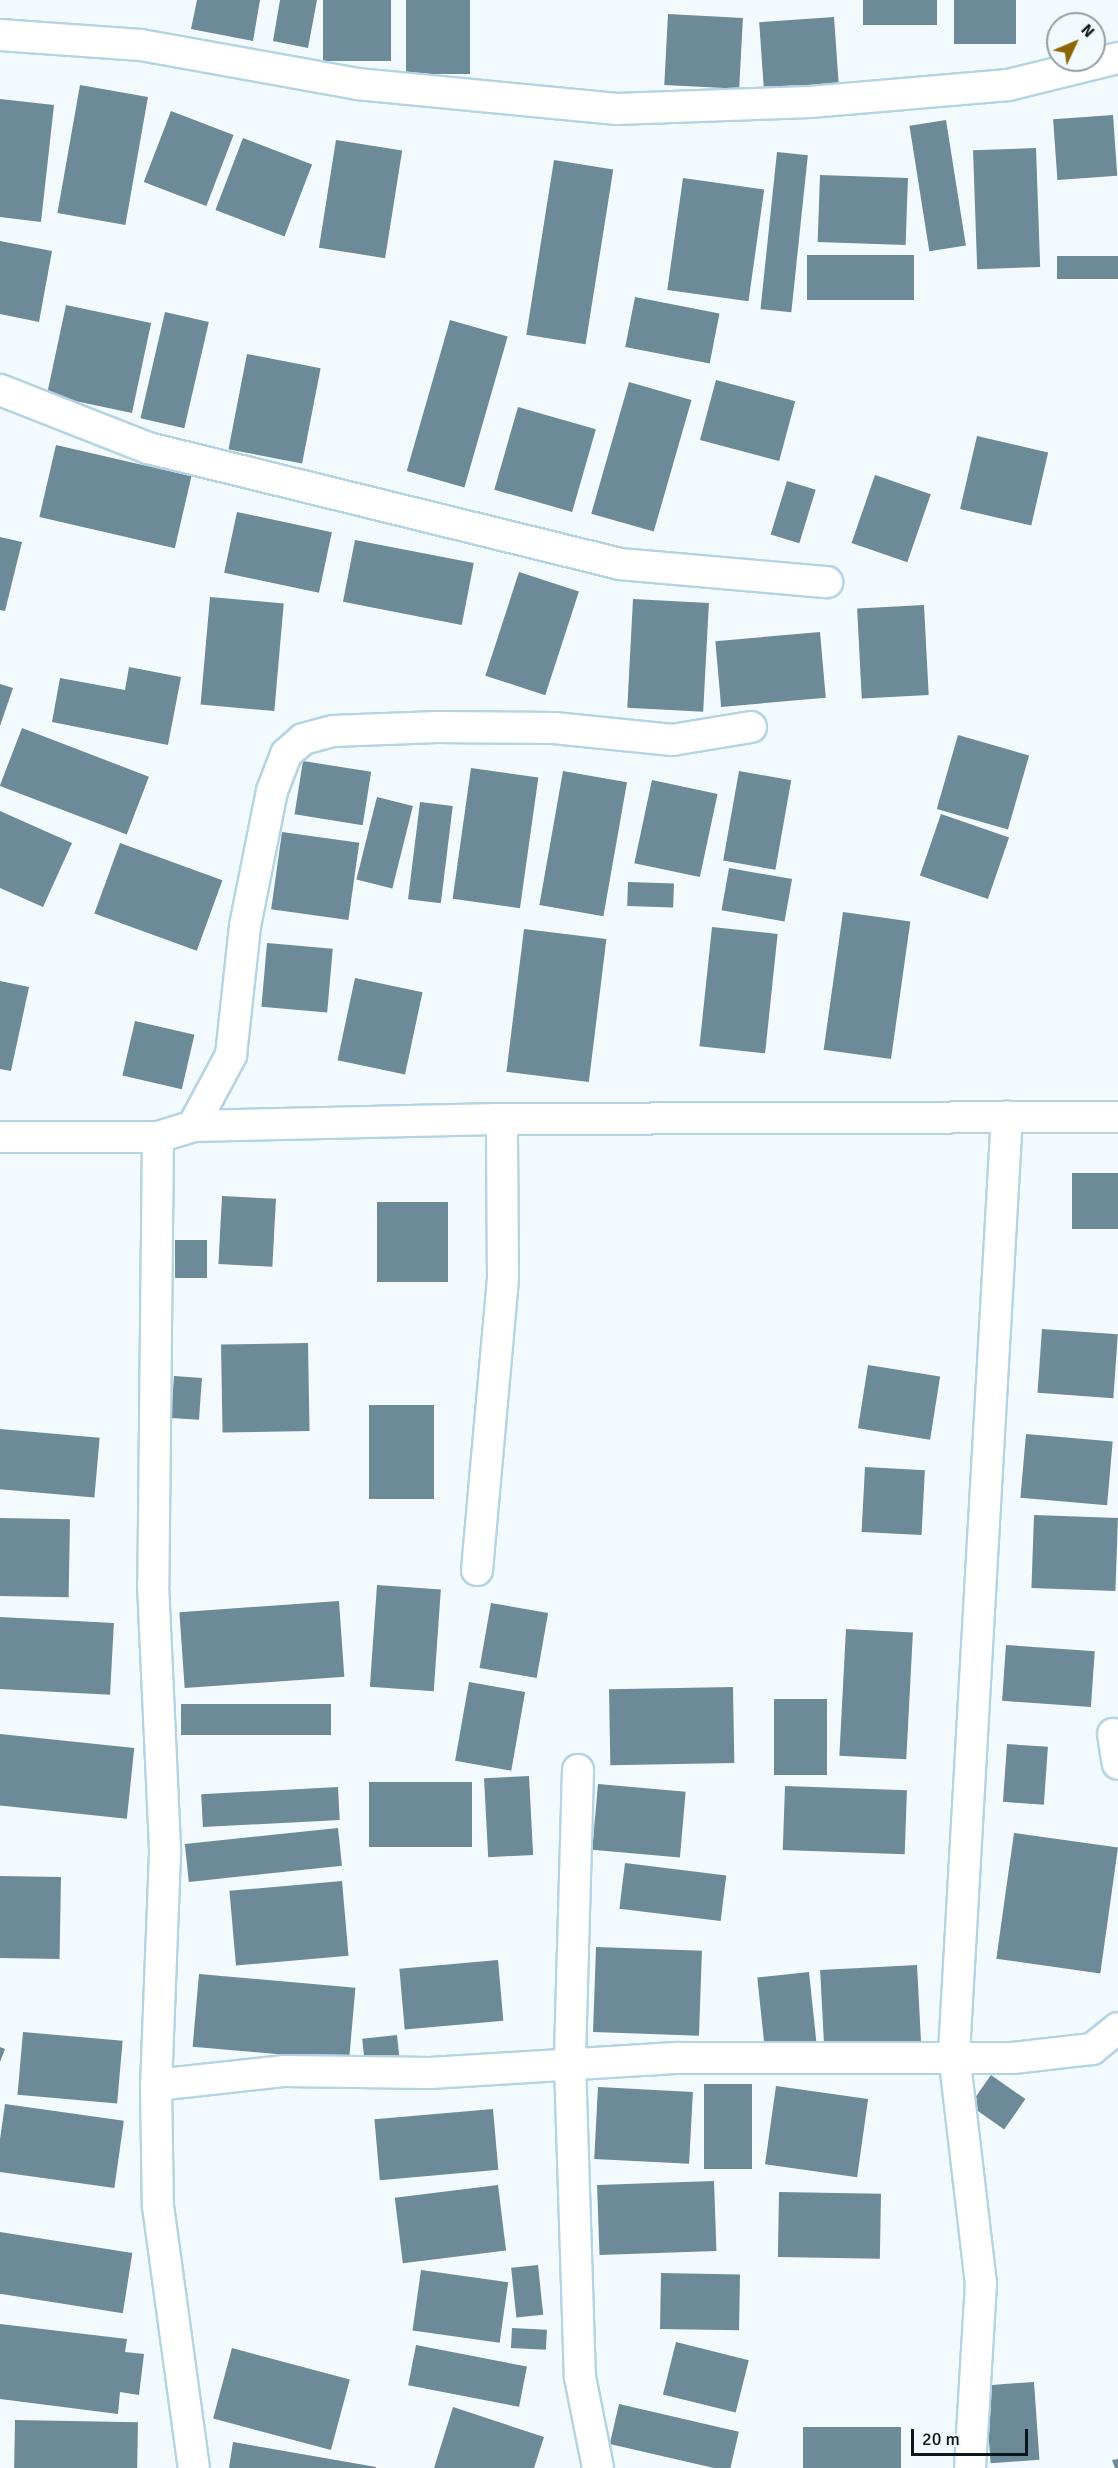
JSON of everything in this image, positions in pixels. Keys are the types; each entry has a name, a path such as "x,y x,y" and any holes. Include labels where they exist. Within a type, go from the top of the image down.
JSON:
{"street":[{"path":"0,35 141,45 357,84 617,109 810,102 1008,85 1118,58"},
{"path":"0,390 148,448 620,564 827,582"},
{"path":"193,1126 231,1055 245,926 272,791 286,754 303,739 333,731 436,727 554,728 672,740 751,727"},
{"path":"970,2468 981,2284 954,2054 1007,1116"},
{"path":"0,1137 158,1137 193,1126 502,1119 1118,1117"},
{"path":"477,1570 503,1279 502,1119"},
{"path":"158,1137 153,1584 165,1853 156,2085 158,2206 194,2468"},
{"path":"1113,1734 1118,1764"},
{"path":"578,1770 570,2063 580,2376 598,2468"},
{"path":"156,2085 285,2071 430,2073 570,2063 954,2054 1013,2058 1092,2049 1118,2028"}],"building":[{"path":"197,0 260,0 253,41 191,29"},
{"path":"280,0 317,0 308,48 273,41"},
{"path":"323,0 391,0 391,61 323,61"},
{"path":"406,0 470,0 470,74 406,74"},
{"path":"863,0 937,0 937,25 863,25"},
{"path":"954,0 1016,0 1016,44 954,44"},
{"path":"668,14 743,18 739,89 664,85"},
{"path":"834,17 839,84 764,89 759,22"},
{"path":"80,85 148,97 125,225 57,213"},
{"path":"0,99 54,105 41,222 0,217"},
{"path":"171,111 234,135 206,206 144,182"},
{"path":"1113,115 1117,176 1057,180 1053,119"},
{"path":"946,120 966,245 929,251 909,126"},
{"path":"243,138 312,165 284,236 215,210"},
{"path":"336,140 402,150 385,258 319,248"},
{"path":"1036,148 1040,267 977,269 973,150"},
{"path":"777,152 808,155 791,312 760,309"},
{"path":"554,160 613,169 586,344 526,335"},
{"path":"820,175 908,178 906,245 818,242"},
{"path":"683,178 764,189 748,301 667,290"},
{"path":"0,241 52,251 39,322 0,314"},
{"path":"807,255 914,255 914,300 807,300"},
{"path":"1057,256 1118,256 1118,279 1057,279"},
{"path":"635,297 719,313 710,363 625,347"},
{"path":"66,305 151,323 132,413 47,395"},
{"path":"165,312 209,322 184,428 140,418"},
{"path":"450,320 508,337 464,487 407,471"},
{"path":"247,354 321,368 302,464 228,449"},
{"path":"716,380 795,401 779,461 700,440"},
{"path":"629,382 691,400 654,532 591,514"},
{"path":"518,407 596,429 572,512 494,490"},
{"path":"977,436 1048,452 1031,525 960,509"},
{"path":"56,445 191,476 175,548 39,517"},
{"path":"875,475 931,494 907,562 852,543"},
{"path":"787,481 816,490 799,543 771,535"},
{"path":"237,512 332,532 319,593 224,573"},
{"path":"0,537 22,542 5,611 0,610"},
{"path":"355,540 474,563 462,625 343,602"},
{"path":"519,572 579,591 545,695 485,676"},
{"path":"210,597 284,603 274,711 201,705"},
{"path":"633,599 709,603 703,712 627,708"},
{"path":"924,605 929,695 862,698 857,609"},
{"path":"820,632 826,698 721,707 715,641"},
{"path":"129,667 181,677 168,745 52,722 60,678 125,690"},
{"path":"0,684 13,688 0,726"},
{"path":"22,728 149,777 127,835 0,786"},
{"path":"958,735 1029,755 1008,829 937,809"},
{"path":"303,761 371,772 363,825 295,814"},
{"path":"471,768 538,777 520,908 453,899"},
{"path":"563,771 627,782 603,916 539,905"},
{"path":"739,771 791,780 775,870 723,861"},
{"path":"652,780 718,794 700,877 634,863"},
{"path":"377,797 413,806 392,888 356,879"},
{"path":"420,802 453,806 441,903 408,899"},
{"path":"0,811 72,843 43,907 0,888"},
{"path":"941,814 1009,837 988,899 920,875"},
{"path":"282,832 359,843 348,920 271,909"},
{"path":"120,843 222,880 197,951 94,913"},
{"path":"729,868 792,879 785,921 722,910"},
{"path":"628,882 674,884 673,908 627,906"},
{"path":"843,912 910,921 891,1059 824,1050"},
{"path":"712,927 778,934 765,1053 699,1046"},
{"path":"524,929 606,939 589,1082 506,1072"},
{"path":"267,943 333,949 327,1013 261,1007"},
{"path":"355,978 422,992 405,1075 338,1060"},
{"path":"0,981 29,987 11,1071 0,1069"},
{"path":"135,1021 194,1035 182,1089 122,1076"},
{"path":"1072,1173 1118,1173 1118,1229 1072,1229"},
{"path":"222,1196 276,1199 272,1267 218,1264"},
{"path":"377,1202 448,1202 448,1282 377,1282"},
{"path":"175,1240 207,1240 207,1278 175,1278"},
{"path":"1042,1329 1118,1334 1113,1398 1038,1393"},
{"path":"308,1343 310,1431 223,1433 221,1345"},
{"path":"868,1365 940,1376 930,1440 858,1428"},
{"path":"174,1376 202,1378 199,1420 171,1418"},
{"path":"369,1405 434,1405 434,1499 369,1499"},
{"path":"0,1429 100,1438 94,1497 0,1489"},
{"path":"1026,1434 1113,1442 1107,1505 1020,1498"},
{"path":"865,1467 925,1470 922,1535 862,1532"},
{"path":"1034,1515 1118,1518 1115,1591 1031,1588"},
{"path":"0,1518 70,1519 69,1597 0,1596"},
{"path":"377,1585 441,1589 434,1691 370,1687"},
{"path":"339,1601 344,1677 185,1688 179,1612"},
{"path":"491,1603 548,1613 537,1678 480,1668"},
{"path":"0,1617 114,1623 110,1695 0,1689"},
{"path":"846,1629 913,1633 906,1759 839,1756"},
{"path":"1006,1645 1095,1651 1091,1707 1002,1701"},
{"path":"469,1682 525,1692 511,1771 455,1761"},
{"path":"733,1687 734,1763 610,1765 609,1689"},
{"path":"774,1699 827,1699 827,1775 774,1775"},
{"path":"181,1704 331,1704 331,1735 181,1735"},
{"path":"0,1734 134,1748 127,1819 0,1805"},
{"path":"1007,1744 1048,1747 1044,1805 1003,1802"},
{"path":"529,1776 533,1855 488,1857 484,1778"},
{"path":"369,1782 472,1782 472,1847 369,1847"},
{"path":"598,1784 686,1792 680,1857 592,1850"},
{"path":"785,1786 907,1790 905,1854 783,1850"},
{"path":"338,1787 340,1820 203,1827 201,1794"},
{"path":"338,1828 342,1866 189,1882 185,1844"},
{"path":"1014,1833 1118,1848 1100,1973 996,1959"},
{"path":"625,1863 726,1875 721,1921 619,1909"},
{"path":"0,1876 61,1877 60,1959 0,1958"},
{"path":"342,1881 349,1956 236,1966 229,1891"},
{"path":"596,1947 702,1951 699,2036 593,2032"},
{"path":"498,1960 503,2021 405,2029 399,1969"},
{"path":"917,1965 921,2044 824,2049 820,1970"},
{"path":"809,1972 817,2048 765,2053 757,1977"},
{"path":"199,1974 355,1988 349,2060 193,2047"},
{"path":"23,2032 123,2041 117,2103 18,2095"},
{"path":"397,2035 400,2066 365,2069 362,2039"},
{"path":"0,2047 5,2049 0,2062"},
{"path":"991,2075 1025,2099 1004,2129 970,2105"},
{"path":"704,2084 752,2084 752,2169 704,2169"},
{"path":"776,2086 868,2099 857,2177 765,2164"},
{"path":"598,2087 693,2092 689,2164 594,2159"},
{"path":"5,2104 124,2121 114,2188 0,2172 0,2140"},
{"path":"493,2109 498,2170 380,2180 374,2119"},
{"path":"714,2181 716,2251 600,2255 597,2185"},
{"path":"498,2185 506,2251 403,2263 395,2198"},
{"path":"779,2192 881,2194 880,2259 778,2257"},
{"path":"0,2232 132,2253 123,2313 0,2294"},
{"path":"538,2265 543,2315 516,2318 511,2268"},
{"path":"421,2270 508,2282 500,2343 413,2330"},
{"path":"661,2273 740,2274 739,2330 660,2329"},
{"path":"0,2324 127,2339 125,2352 144,2354 139,2395 120,2392 118,2414 0,2399"},
{"path":"512,2328 547,2330 546,2350 511,2348"},
{"path":"676,2342 749,2360 736,2413 663,2394"},
{"path":"416,2345 527,2367 519,2407 408,2385"},
{"path":"232,2348 350,2380 331,2450 213,2419"},
{"path":"1034,2382 1039,2460 991,2463 985,2385"},
{"path":"619,2404 739,2432 730,2468 714,2468 610,2444"},
{"path":"453,2407 544,2437 534,2468 434,2468"},
{"path":"15,2420 138,2422 137,2468 14,2468"},
{"path":"803,2427 901,2427 901,2468 803,2468"},
{"path":"233,2442 376,2467 376,2468 229,2468"},
{"path":"1118,2459 1118,2468 1115,2468 1112,2460"}]}
